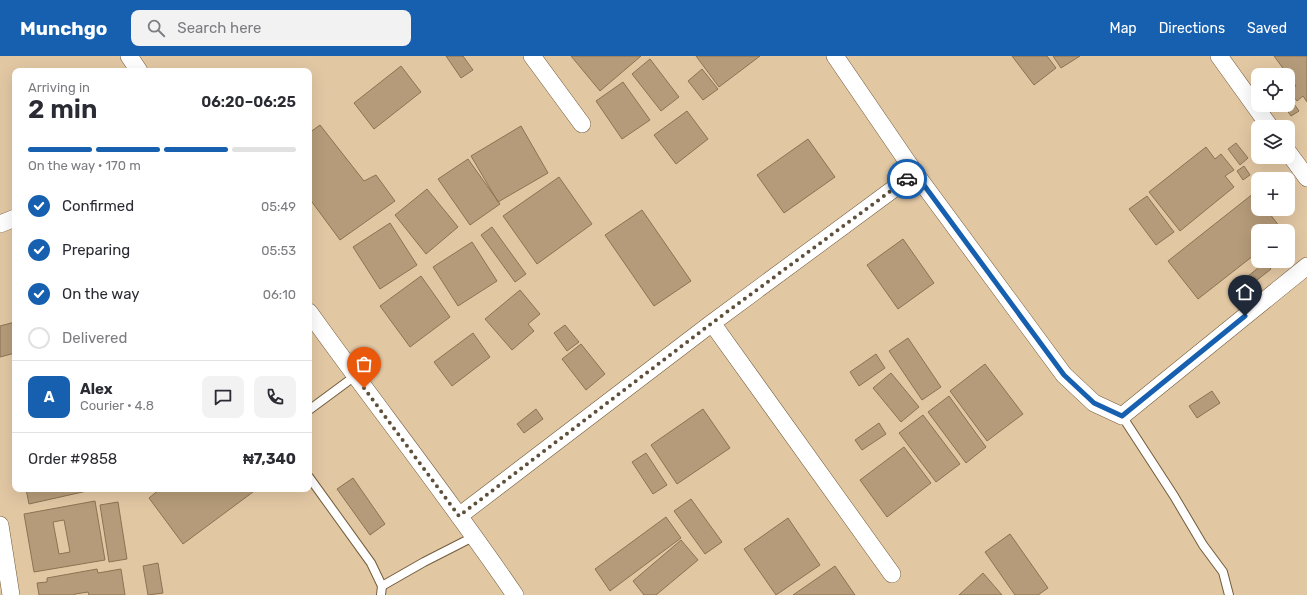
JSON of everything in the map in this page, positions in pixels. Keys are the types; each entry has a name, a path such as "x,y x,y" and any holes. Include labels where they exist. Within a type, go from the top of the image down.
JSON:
{"street":[{"path":"129,56 137,68"},
{"path":"532,56 582,124"},
{"path":"835,56 915,173 1064,375 1094,403 1122,416 1307,266"},
{"path":"1219,56 1265,120"},
{"path":"1295,162 1307,178"},
{"path":"459,516 712,323 915,173"},
{"path":"0,224 12,219"},
{"path":"312,316 475,536 515,595"},
{"path":"712,323 892,574"},
{"path":"0,525 12,595"}],"lane":[{"path":"312,408 355,376"},
{"path":"1122,416 1174,496 1203,545 1223,572 1229,595"},
{"path":"312,481 371,563 382,586 381,595"},
{"path":"382,586 424,562 475,536"}],"building":[{"path":"446,56 463,56 473,70 461,78"},
{"path":"571,56 641,56 600,91"},
{"path":"696,56 760,56 719,87"},
{"path":"1012,56 1047,56 1056,68 1034,85"},
{"path":"1053,56 1080,56 1061,68"},
{"path":"1274,56 1307,56 1307,102 1303,96 1297,101 1295,98 1295,68 1283,68"},
{"path":"650,59 679,97 661,111 632,74"},
{"path":"401,66 421,92 374,129 354,103"},
{"path":"702,69 718,89 703,100 688,81"},
{"path":"623,82 650,120 622,139 596,101"},
{"path":"1295,105 1299,111 1291,116 1288,112 1295,112"},
{"path":"687,111 708,139 676,164 654,135"},
{"path":"320,125 364,181 376,175 395,201 340,240 312,202 312,131"},
{"path":"521,126 548,173 498,202 471,156"},
{"path":"808,139 835,177 784,213 757,175"},
{"path":"1236,143 1248,158 1240,165 1228,149"},
{"path":"1206,147 1215,159 1221,154 1234,170 1225,176 1234,187 1180,231 1149,192"},
{"path":"468,159 500,204 470,225 438,179"},
{"path":"1244,166 1250,175 1243,180 1237,171"},
{"path":"559,177 592,224 537,264 503,216"},
{"path":"427,189 458,227 426,254 395,215"},
{"path":"1251,195 1251,216 1271,216 1278,224 1251,224 1251,257 1198,299 1168,261"},
{"path":"1147,196 1174,232 1156,245 1129,209"},
{"path":"642,210 691,281 654,306 605,235"},
{"path":"390,223 417,265 380,289 353,247"},
{"path":"492,227 526,274 515,282 481,235"},
{"path":"903,239 934,283 898,309 867,265"},
{"path":"472,242 497,281 458,306 433,267"},
{"path":"1258,268 1271,269 1252,284 1246,278"},
{"path":"421,276 450,317 410,347 380,306"},
{"path":"520,290 540,314 528,324 534,331 512,350 485,319"},
{"path":"12,323 12,354 0,357 0,326"},
{"path":"565,325 579,342 567,351 554,333"},
{"path":"473,333 490,357 452,386 434,362"},
{"path":"908,338 941,387 922,400 889,351"},
{"path":"581,344 605,374 586,390 562,359"},
{"path":"876,354 885,368 859,386 850,372"},
{"path":"985,364 1023,414 987,441 950,391"},
{"path":"891,373 919,407 901,422 873,388"},
{"path":"1212,391 1220,403 1197,418 1189,406"},
{"path":"949,396 986,447 966,463 928,412"},
{"path":"536,409 543,419 524,433 517,424"},
{"path":"703,409 730,448 677,484 651,445"},
{"path":"923,415 960,464 936,482 899,433"},
{"path":"879,423 886,434 862,450 855,440"},
{"path":"904,447 931,483 887,517 860,480"},
{"path":"646,453 667,485 653,494 632,462"},
{"path":"353,478 385,524 370,535 337,489"},
{"path":"27,492 83,492 29,504"},
{"path":"156,492 253,492 183,544 149,498"},
{"path":"691,499 722,542 705,554 674,511"},
{"path":"95,501 105,560 34,572 24,514","holes":["64,520 70,552 59,554 53,522"]},
{"path":"118,502 127,559 109,562 100,505"},
{"path":"666,517 681,538 610,591 595,569"},
{"path":"788,518 820,565 776,595 744,549"},
{"path":"1010,534 1048,588 1038,595 1015,595 985,552"},
{"path":"681,540 698,560 656,595 644,595 633,581"},
{"path":"158,563 163,593 148,595 143,566"},
{"path":"835,566 855,595 793,595"},
{"path":"97,569 98,573 121,569 125,595 89,595 88,592 75,595 39,595 37,583 47,582 47,578"},
{"path":"983,573 1002,595 959,595"}],"way so far":[{"path":"364,388 459,516 712,323 907,179"}],"route":[{"path":"907,179 915,173 1064,375 1094,403 1122,416 1245,316"}]}
